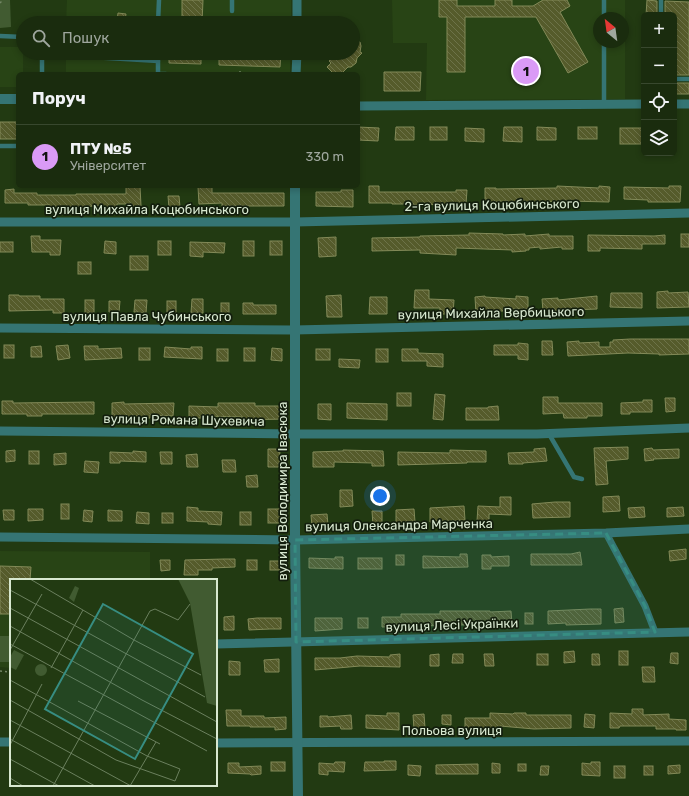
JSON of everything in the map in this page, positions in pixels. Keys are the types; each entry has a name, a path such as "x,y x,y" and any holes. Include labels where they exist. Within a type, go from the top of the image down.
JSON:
{"street":[{"path":"297,0 297,16"},
{"path":"296,72 297,60"},
{"path":"0,99 16,99"},
{"path":"360,106 641,104"},
{"path":"677,104 689,104"},
{"name":"вулиця Володимира Івасюка","path":"295,188 295,540 298,796"},
{"name":"2-га вулиця Коцюбинського","path":"295,222 689,213"},
{"name":"вулиця Михайла Коцюбинського","path":"0,222 295,222"},
{"name":"вулиця Михайла Вербицького","path":"294,330 689,322"},
{"name":"вулиця Павла Чубинського","path":"0,328 294,330"},
{"name":"вулиця Романа Шухевича","path":"0,431 296,434 549,434 689,428"},
{"name":"вулиця Олександра Марченка","path":"0,537 295,540 606,533 689,529"},
{"path":"606,533 645,606 655,632"},
{"name":"вулиця Лесі Українки","path":"217,644 689,632"},
{"name":"Польова вулиця","path":"217,743 689,741"}],"lane":[{"path":"158,16 159,0"},
{"path":"232,0 232,11"},
{"path":"604,0 604,12"},
{"path":"661,0 661,12"},
{"path":"0,36 16,37"},
{"path":"604,48 604,105"},
{"path":"42,60 42,72"},
{"path":"141,60 158,61 158,72"},
{"path":"677,79 689,79"},
{"path":"0,146 16,146"},
{"path":"549,434 574,477 582,479"}],"path":[{"path":"0,3 3,0"},
{"path":"0,671 10,672"}],"highlighted area":[{"path":"606,533 645,606 655,632 296,642 295,540"}],"shaded area":[{"path":"0,0 10,0 11,27 0,28"},
{"path":"67,0 291,0 291,16 66,16"},
{"path":"392,0 625,0 625,12 593,12 593,48 625,48 625,99 426,100 427,43 393,43"},
{"path":"0,47 16,47 16,60 23,60 23,72 16,72 16,87 0,87"},
{"path":"66,60 290,60 290,72 66,72"},
{"path":"0,551 150,552 150,579 10,579 10,668 0,667"},
{"path":"0,636 10,636 10,662 0,662"}],"building":[{"path":"182,0 203,0 202,16 182,16"},
{"path":"439,0 457,0 457,6 495,6 495,0 512,0 512,6 533,6 543,0 567,0 570,6 560,12 588,62 568,73 536,17 465,17 465,72 447,72 447,17 439,17"},
{"path":"647,0 657,1 657,12 646,12"},
{"path":"665,1 689,2 689,75 677,75 677,12 665,12"},
{"path":"118,13 126,14 126,16 118,16"},
{"path":"169,60 201,60 201,64 169,63"},
{"path":"219,60 280,60 280,67 219,65"},
{"path":"357,60 356,63 351,67 348,67 343,72 332,72 327,67 331,63 329,61"},
{"path":"384,72 421,72 420,91 384,91"},
{"path":"677,83 689,83 689,94 677,94"},
{"path":"0,122 16,122 16,139 0,139"},
{"path":"360,127 379,128 378,141 360,140"},
{"path":"396,127 414,127 414,140 395,140"},
{"path":"430,127 447,127 447,140 430,140"},
{"path":"504,127 522,127 522,142 503,141"},
{"path":"537,127 556,128 556,140 537,140"},
{"path":"578,127 597,127 597,139 578,139"},
{"path":"465,128 484,129 484,142 465,141"},
{"path":"620,128 641,128 641,144 620,144"},
{"path":"369,186 379,186 379,192 456,192 456,190 467,190 466,204 408,205 369,203"},
{"path":"557,186 599,188 599,186 610,187 609,202 520,202 520,204 508,205 508,201 485,202 485,188 557,188"},
{"path":"669,186 681,186 680,202 648,202 648,200 624,199 624,187 669,188"},
{"path":"126,188 140,188 141,206 130,207 130,204 117,204 117,207 50,207 50,205 28,205 28,203 5,203 5,190 14,189 14,193 37,193 37,195 126,194"},
{"path":"198,188 212,188 212,193 284,193 284,206 222,206 222,203 199,204"},
{"path":"341,190 353,190 353,207 316,206 316,192 341,192"},
{"path":"168,196 179,196 180,207 169,208"},
{"path":"469,233 503,235 525,234 525,236 549,234 549,236 573,236 573,249 562,249 562,247 540,249 540,247 529,248 529,250 526,251 512,252 512,250 456,248 456,255 420,253 420,250 372,251 372,238 469,235"},
{"path":"681,234 689,234 689,247 681,247"},
{"path":"588,235 665,235 665,244 642,244 642,249 600,248 600,251 588,251"},
{"path":"31,236 40,236 40,240 61,240 60,255 50,255 50,252 32,252"},
{"path":"336,237 336,256 319,257 318,238"},
{"path":"105,241 116,242 116,254 104,253"},
{"path":"158,241 171,241 171,255 158,255"},
{"path":"243,241 254,241 254,256 243,256"},
{"path":"270,241 282,241 282,255 270,255"},
{"path":"0,242 13,242 13,252 0,252"},
{"path":"190,242 225,243 224,253 203,252 203,257 190,256"},
{"path":"130,256 148,256 148,270 130,270"},
{"path":"78,262 91,262 91,274 78,274"},
{"path":"415,290 429,290 429,299 454,300 453,314 440,314 440,308 414,308"},
{"path":"668,291 668,293 688,292 689,307 657,308 657,292"},
{"path":"611,293 642,293 642,308 610,307"},
{"path":"9,295 40,296 40,299 64,299 64,313 53,313 53,310 9,311"},
{"path":"341,295 342,317 327,317 326,296"},
{"path":"485,296 516,299 516,296 528,297 528,309 485,311 485,313 476,314 475,297"},
{"path":"597,296 597,309 543,311 542,299 558,298 558,300"},
{"path":"370,297 387,297 387,314 369,314"},
{"path":"192,299 203,299 203,313 191,313"},
{"path":"85,300 94,300 94,313 85,313"},
{"path":"135,300 147,300 146,313 134,312"},
{"path":"109,301 120,301 119,312 109,312"},
{"path":"167,301 176,301 176,315 167,315"},
{"path":"221,303 229,303 229,314 221,314"},
{"path":"243,303 253,303 253,305 276,305 276,314 243,314"},
{"path":"689,339 689,354 659,355 628,353 568,356 567,342 599,342 599,347 610,347 610,342 613,342 613,340"},
{"path":"542,341 552,341 553,355 542,355"},
{"path":"518,343 528,344 528,360 518,359 518,355 494,355 494,345 518,345"},
{"path":"4,345 14,345 14,358 4,358"},
{"path":"68,345 70,358 58,360 56,346"},
{"path":"41,346 42,357 31,357 31,347"},
{"path":"84,346 98,346 98,349 121,348 122,358 85,360"},
{"path":"165,347 191,349 191,347 202,347 202,359 164,357"},
{"path":"139,348 150,348 150,360 139,360"},
{"path":"244,348 255,348 255,361 244,361"},
{"path":"272,348 282,349 282,361 271,360"},
{"path":"217,349 228,349 228,361 217,361"},
{"path":"316,349 330,349 330,360 316,360"},
{"path":"376,349 388,349 388,362 376,362"},
{"path":"402,349 418,349 418,353 443,354 443,367 427,366 427,361 402,361"},
{"path":"339,359 360,360 359,368 339,367"},
{"path":"397,393 411,393 411,406 397,406"},
{"path":"435,394 445,395 443,420 433,419"},
{"path":"543,397 558,397 558,403 602,403 602,416 587,416 587,418 564,418 563,413 543,414"},
{"path":"665,398 675,398 675,411 666,412"},
{"path":"643,400 652,400 652,412 630,412 630,414 621,414 621,403 643,402"},
{"path":"2,401 13,401 13,403 94,402 94,414 42,414 42,416 27,416 27,414 2,414"},
{"path":"124,402 124,404 174,403 173,416 150,415 150,418 138,418 138,416 112,417 112,403"},
{"path":"218,403 255,403 255,406 284,406 284,419 242,420 242,417 204,416 204,418 189,418 189,406 218,407"},
{"path":"347,403 387,404 387,420 347,418"},
{"path":"318,404 331,404 331,420 318,419"},
{"path":"498,406 499,420 466,420 466,408 488,408"},
{"path":"628,447 628,459 606,461 608,484 596,485 594,448"},
{"path":"545,448 547,461 509,464 508,453 534,452 534,449"},
{"path":"652,448 653,450 679,449 679,458 653,459 654,460 645,461 644,449"},
{"path":"268,449 280,449 279,467 268,467"},
{"path":"15,450 15,461 6,462 6,451"},
{"path":"343,450 383,451 384,466 372,466 372,463 334,462 334,467 313,467 313,452"},
{"path":"450,450 486,451 486,462 398,465 398,452 450,453"},
{"path":"29,451 39,451 39,464 29,464"},
{"path":"133,451 146,452 146,462 120,461 120,463 110,463 110,452 133,453"},
{"path":"160,452 172,452 172,464 161,464"},
{"path":"66,453 66,464 54,465 54,454"},
{"path":"197,454 198,467 187,467 186,455"},
{"path":"222,460 235,460 236,472 223,472"},
{"path":"85,461 99,462 98,473 84,472"},
{"path":"257,475 258,487 247,487 246,476"},
{"path":"340,490 352,490 353,506 340,507"},
{"path":"619,496 620,511 603,512 603,497"},
{"path":"500,497 511,497 511,515 489,514 489,521 477,521 478,506 500,507"},
{"path":"570,502 570,517 533,518 532,504"},
{"path":"61,504 69,504 69,519 61,519"},
{"path":"464,506 465,520 430,522 430,508"},
{"path":"187,507 198,508 198,511 222,512 221,525 208,524 208,522 187,521"},
{"path":"644,507 645,517 629,518 628,508"},
{"path":"683,507 684,516 667,517 667,508"},
{"path":"28,509 43,509 43,520 28,521"},
{"path":"268,509 280,509 280,523 268,523"},
{"path":"414,509 415,522 396,523 396,510"},
{"path":"3,510 14,510 14,520 4,520"},
{"path":"84,510 93,511 92,522 83,521"},
{"path":"108,510 122,511 122,521 108,521"},
{"path":"372,511 382,511 382,525 373,526"},
{"path":"137,512 149,513 149,524 136,523"},
{"path":"240,512 251,512 251,525 240,525"},
{"path":"162,513 173,513 173,523 162,523"},
{"path":"327,514 328,525 312,526 311,515"},
{"path":"686,549 686,559 670,561 669,551"},
{"path":"580,552 582,565 531,565 531,554 571,554"},
{"path":"460,554 467,554 468,567 423,568 423,556 460,557"},
{"path":"396,555 404,555 404,565 396,565"},
{"path":"482,555 491,555 491,557 509,556 509,566 491,566 491,569 482,569"},
{"path":"335,557 343,557 343,569 309,568 309,558 335,559"},
{"path":"358,558 382,558 382,569 358,569"},
{"path":"235,559 235,567 198,570 198,575 184,575 185,560"},
{"path":"160,560 170,560 170,570 161,571"},
{"path":"247,560 257,560 257,570 247,570"},
{"path":"270,561 280,561 280,570 270,570"},
{"path":"0,566 31,567 30,579 10,579 10,614 0,614"},
{"path":"623,608 624,622 615,623 614,609"},
{"path":"601,609 601,624 548,624 548,611"},
{"path":"440,611 511,611 512,624 382,627 382,617 401,617 401,614 440,614"},
{"path":"525,613 533,613 533,624 525,624"},
{"path":"234,616 234,630 224,630 224,617"},
{"path":"281,618 281,629 249,630 248,619"},
{"path":"315,618 342,618 342,629 315,631"},
{"path":"358,618 368,618 368,628 358,628"},
{"path":"574,651 575,662 564,663 564,652"},
{"path":"619,651 628,651 628,665 619,665"},
{"path":"671,653 678,653 678,664 670,663"},
{"path":"400,654 400,667 360,666 315,670 315,658 357,656 390,657 390,655"},
{"path":"439,654 439,666 430,666 430,655"},
{"path":"453,654 463,654 463,663 452,663"},
{"path":"484,654 493,654 494,666 485,666"},
{"path":"537,654 548,654 548,665 537,665"},
{"path":"592,654 599,654 600,665 592,665"},
{"path":"279,659 279,672 265,672 264,660"},
{"path":"229,661 240,662 240,675 229,675"},
{"path":"642,667 654,667 655,682 643,682"},
{"path":"632,709 643,709 643,715 669,714 669,719 686,720 686,730 656,729 656,726 620,726 619,728 610,728 610,713 632,714"},
{"path":"226,710 241,710 241,716 264,716 264,718 286,717 286,729 275,730 275,727 227,726"},
{"path":"387,713 399,713 399,730 366,728 366,715 387,716"},
{"path":"490,713 571,715 571,728 534,729 500,726 500,728 477,728 477,732 465,732 465,718 490,718"},
{"path":"424,714 425,728 414,729 413,715"},
{"path":"585,714 595,715 594,728 584,727"},
{"path":"351,715 352,729 341,729 340,726 320,727 320,716 328,717"},
{"path":"442,715 451,715 451,725 442,724"},
{"path":"396,761 396,770 364,771 365,762"},
{"path":"271,762 285,762 285,771 271,771"},
{"path":"335,762 345,762 344,772 328,771 328,775 319,774 319,763 334,764"},
{"path":"591,762 600,762 600,776 582,775 582,763 591,764"},
{"path":"228,763 239,763 239,767 261,766 261,774 251,775 228,773"},
{"path":"492,763 500,764 500,773 492,773"},
{"path":"478,764 478,774 436,774 436,765"},
{"path":"518,764 526,764 526,771 518,771"},
{"path":"408,765 421,766 420,776 408,775"},
{"path":"680,765 680,773 668,774 668,766"},
{"path":"541,766 549,766 548,775 540,775"},
{"path":"614,766 625,766 625,778 614,778"},
{"path":"644,766 653,766 653,775 644,775"}],"place":[{"name":"ПТУ №5","path":"526,71"}]}
